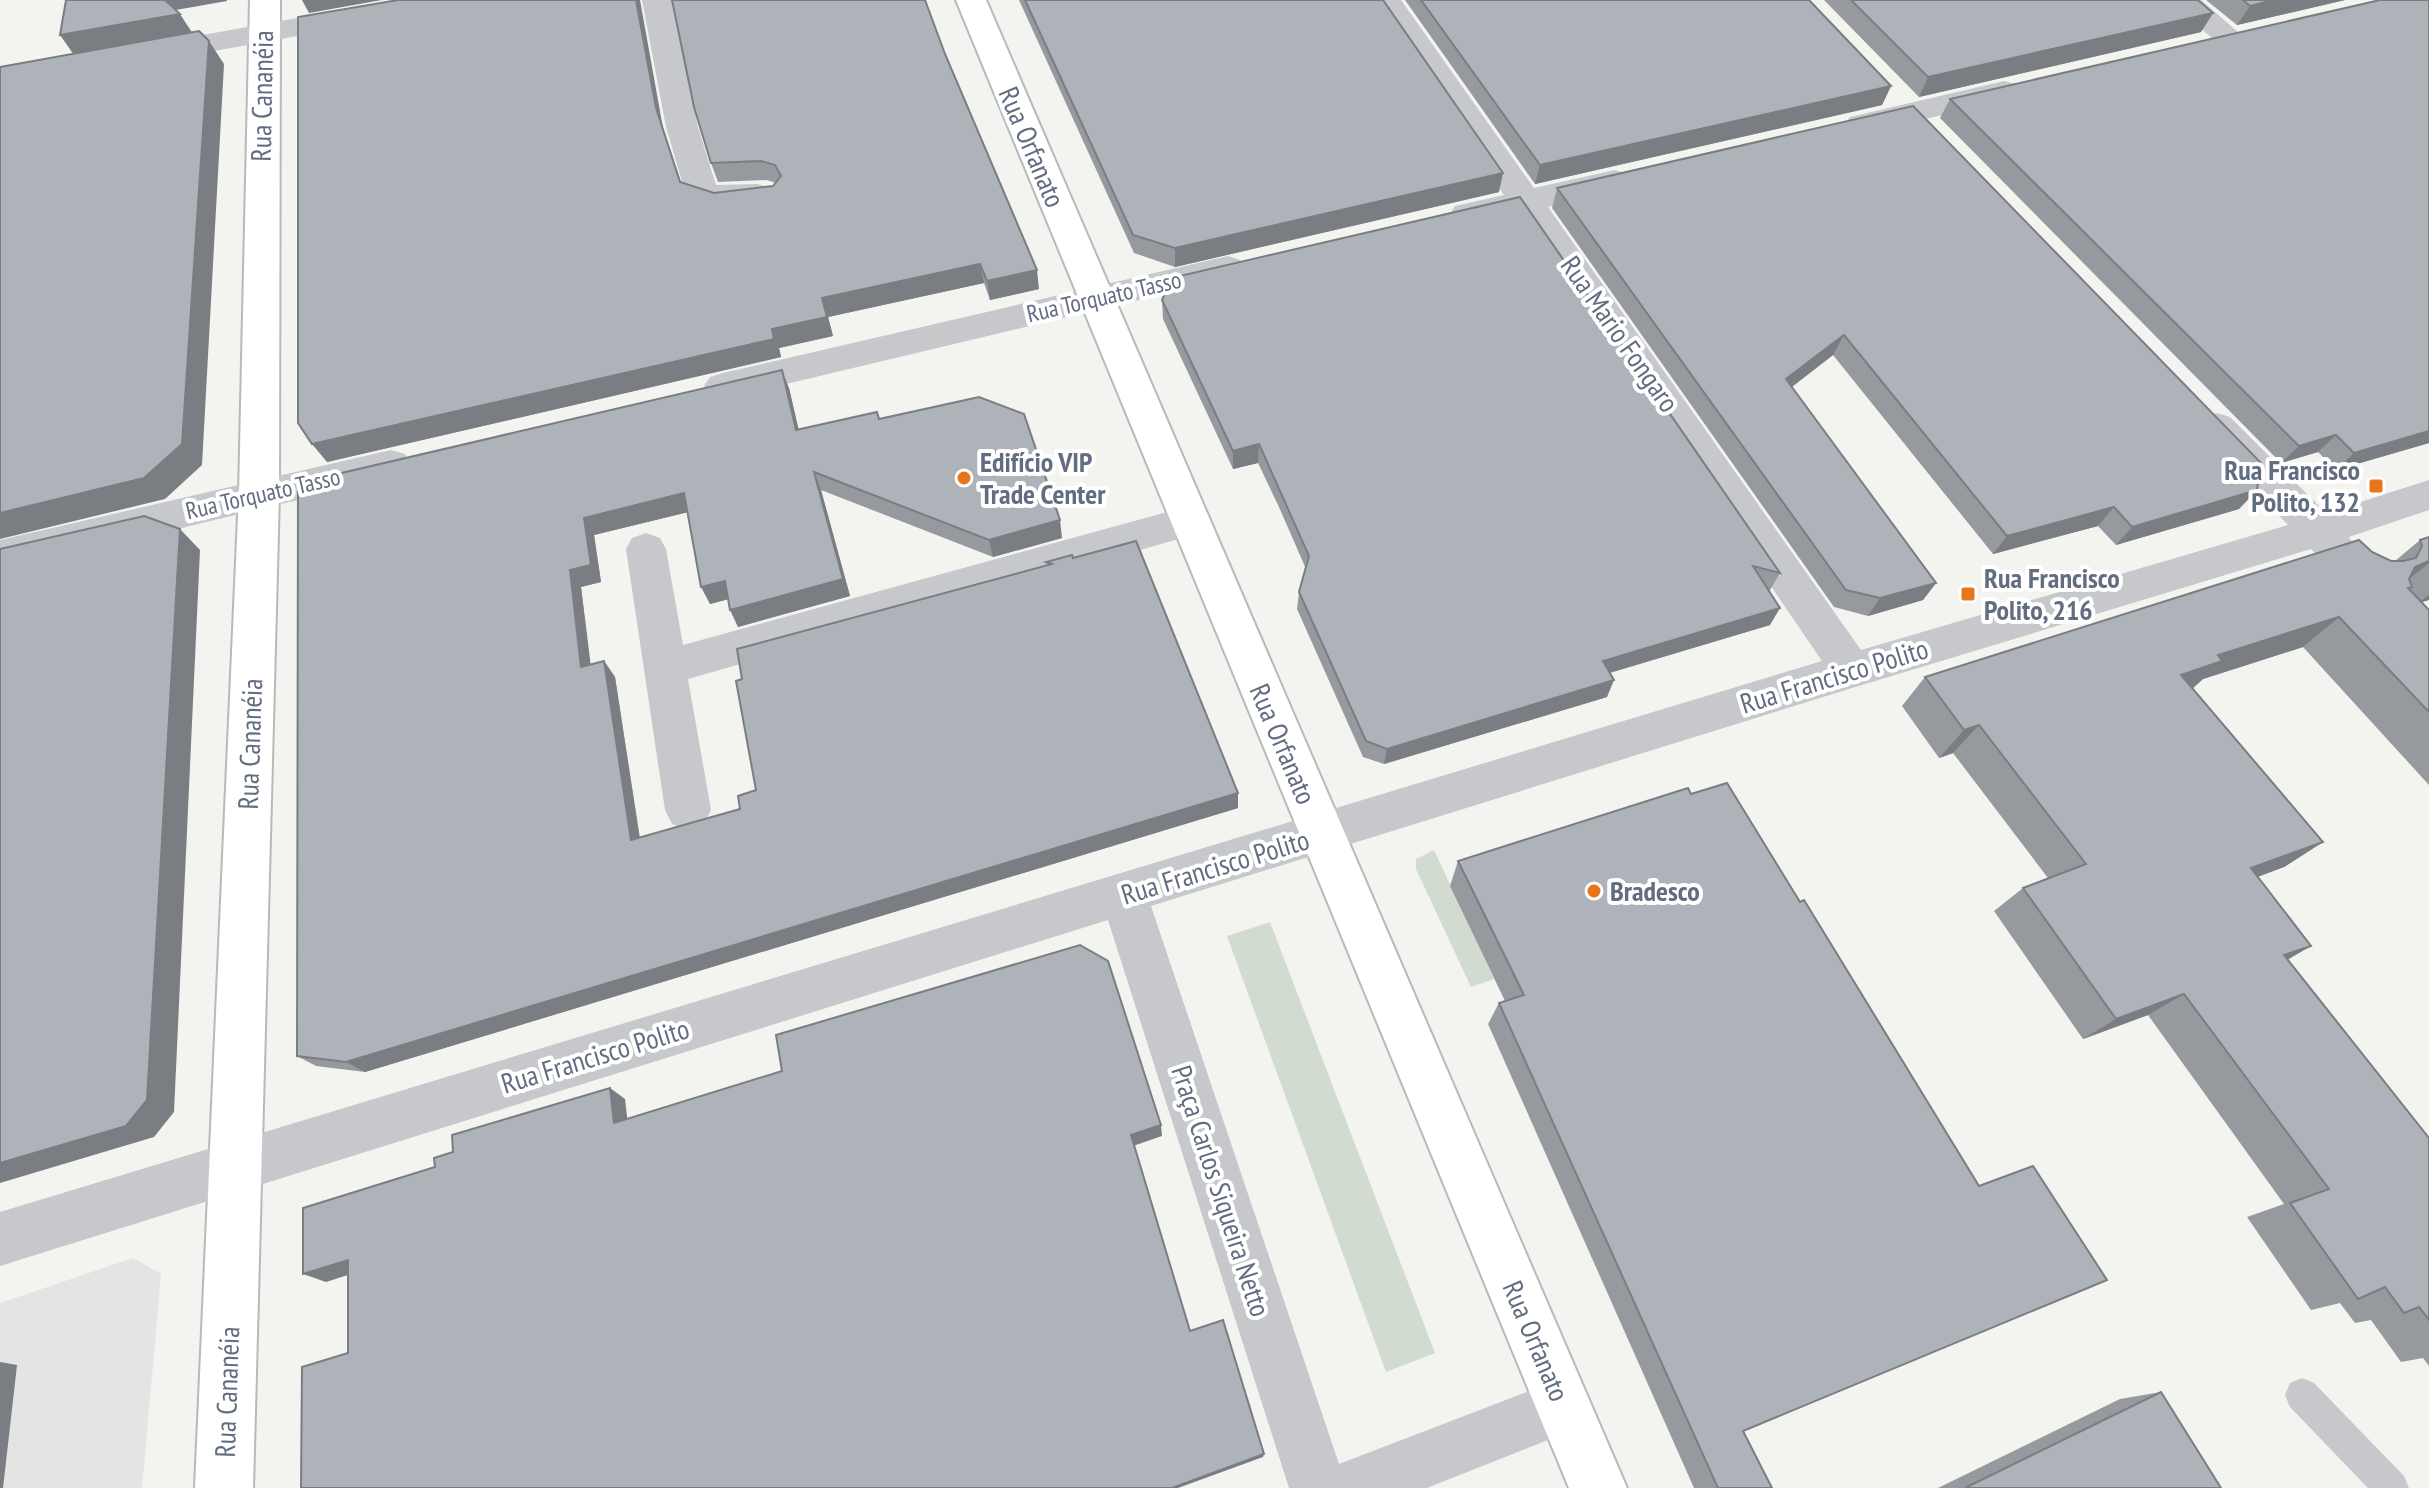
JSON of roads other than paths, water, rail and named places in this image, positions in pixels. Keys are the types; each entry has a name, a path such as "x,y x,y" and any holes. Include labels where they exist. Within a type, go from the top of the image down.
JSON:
{"main road":[{"name":"Rua Orfanato","path":"971,0 1598,1488"},
{"name":"Rua Cananéia","path":"224,1488 259,494 264,16"}],"street":[{"path":"124,58 264,16 449,0"},
{"path":"657,0 682,127 702,192 721,198 767,194"},
{"name":"Rua Mario Fongaro","path":"1386,0 1852,670"},
{"path":"2183,0 2246,36 2185,50"},
{"path":"1835,130 1901,101 2033,84"},
{"path":"1901,101 1940,142"},
{"path":"1436,222 1651,172"},
{"name":"Rua Torquato Tasso","path":"689,394 1266,260"},
{"path":"2196,405 2362,576"},
{"name":"Rua Torquato Tasso","path":"0,556 428,455"},
{"name":"Rua Francisco Polito","path":"0,1239 2429,495"},
{"path":"667,667 1189,521"},
{"path":"646,549 688,810"},
{"name":"Praça Carlos Siqueira Netto","path":"1124,895 1318,1488"},
{"path":"1352,1488 1563,1406"}],"lane":[{"path":"2302,1395 2392,1488"}],"place":[{"name":"Edifício VIP Trade Center","path":"964,478"},
{"name":"Rua Francisco Polito, 132","path":"2376,486"},
{"name":"Rua Francisco Polito, 216","path":"1968,594"},
{"name":"Bradesco","path":"1594,891"}]}
